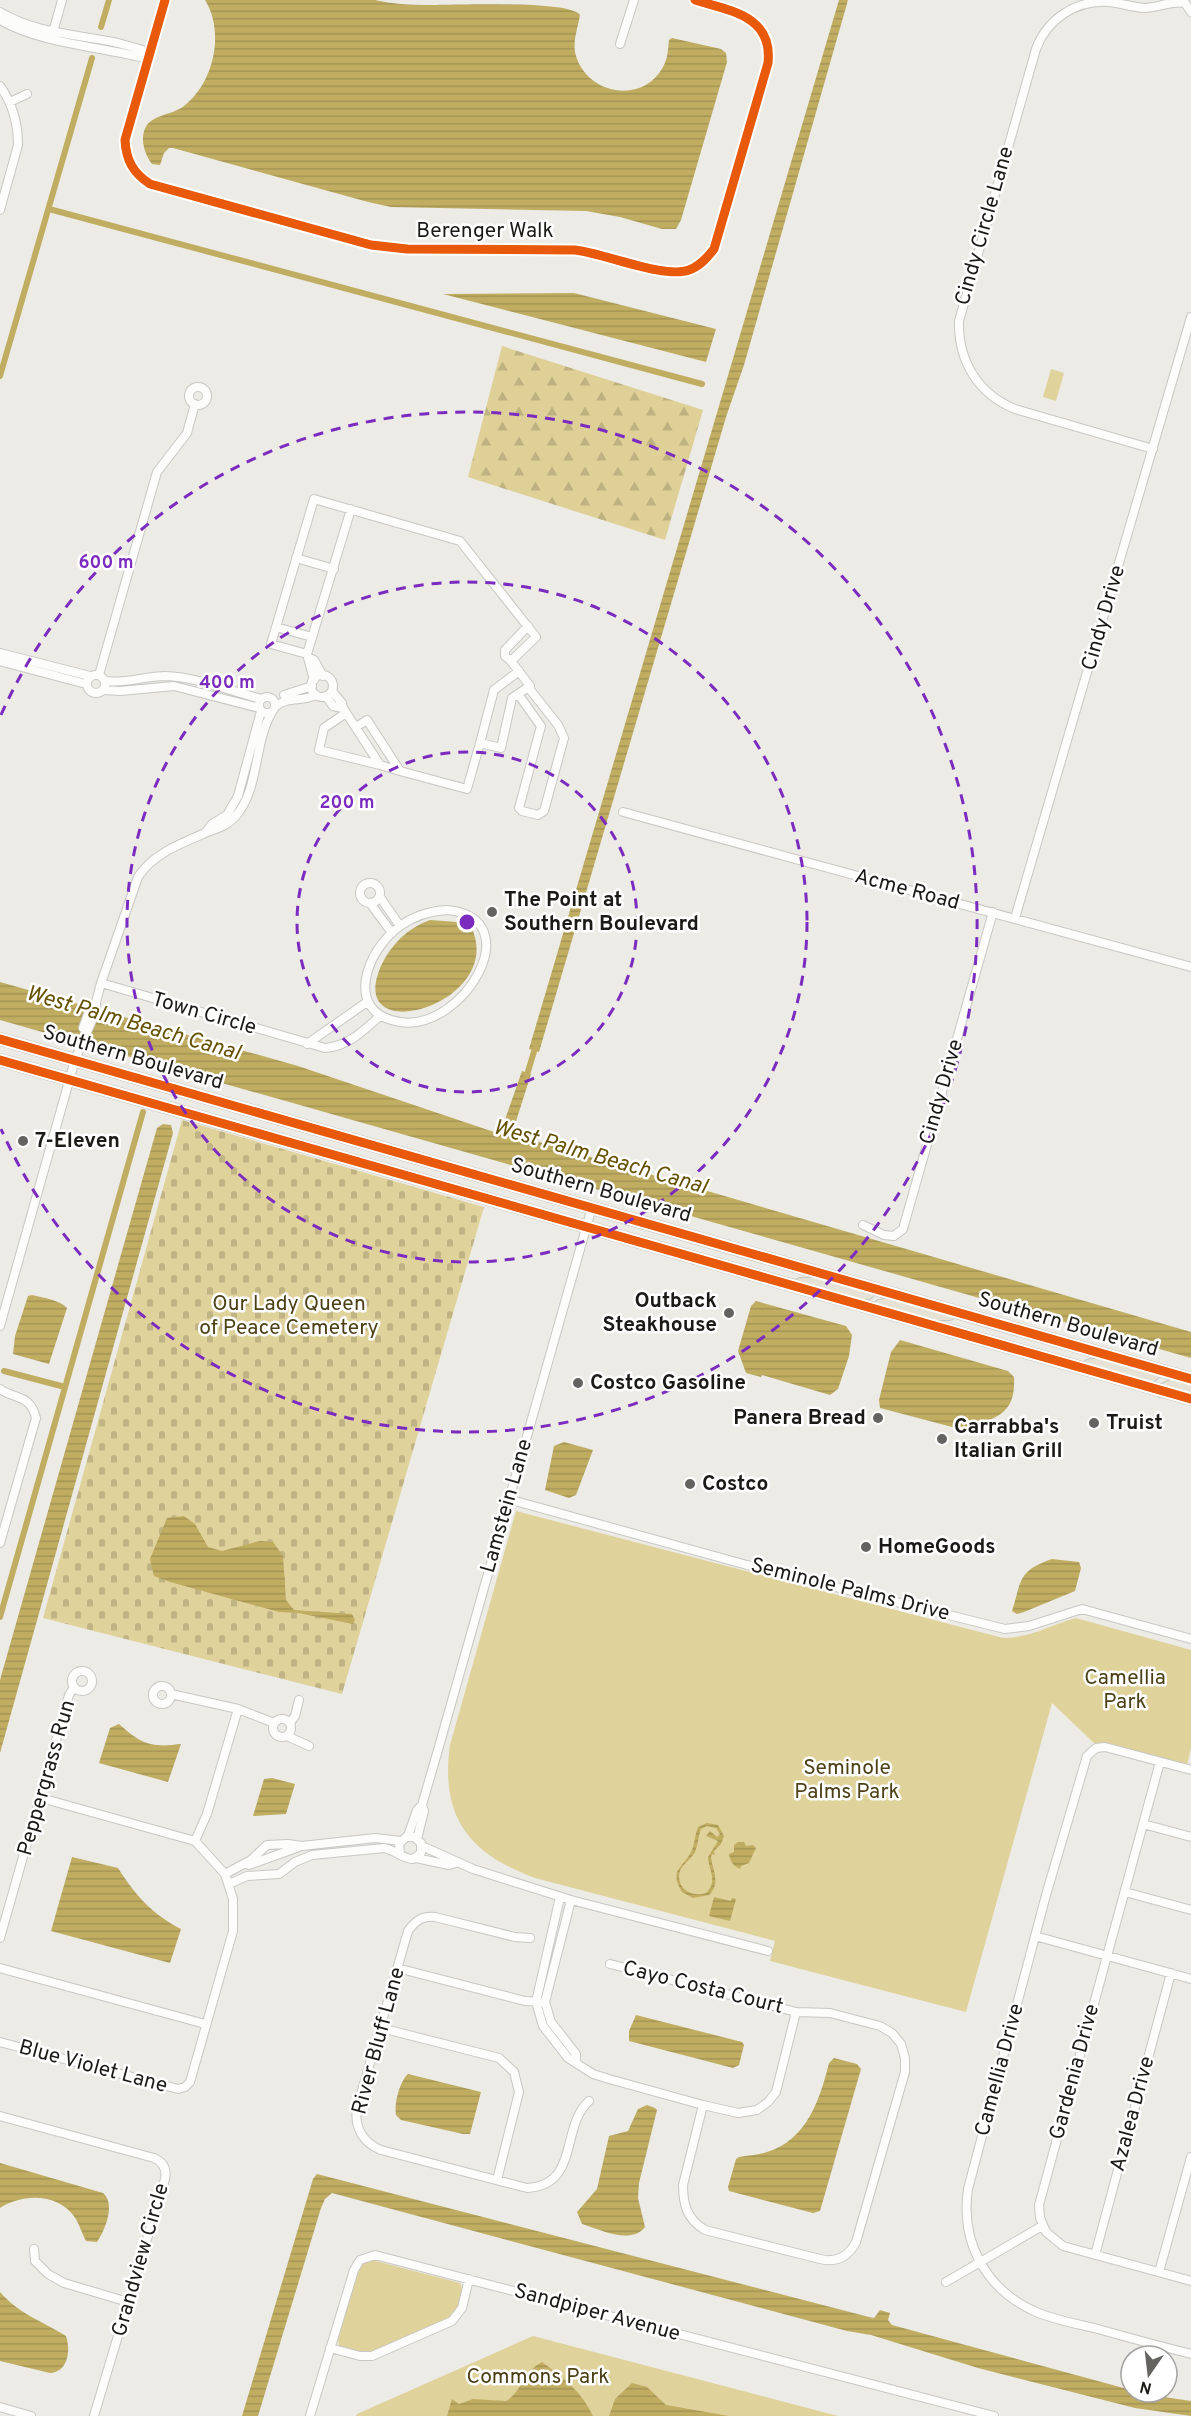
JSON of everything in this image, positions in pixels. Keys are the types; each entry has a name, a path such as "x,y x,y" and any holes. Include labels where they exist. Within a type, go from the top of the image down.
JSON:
{"highway":[{"name":"Southern Boulevard","path":"0,1039 1191,1379"},
{"name":"Southern Boulevard","path":"0,1060 1191,1399"},
{"path":"785,1284 825,1284 861,1294 868,1293 871,1288"},
{"path":"877,1310 880,1306 892,1305 928,1314 965,1314"},
{"path":"1071,1365 1113,1366 1150,1377 1158,1370"},
{"path":"1161,1391 1171,1386 1191,1390"}],"street":[{"path":"52,36 62,0"},
{"name":"Berenger Walk","path":"165,0 125,140 131,165 136,173 150,184 371,245 407,249 575,250 594,252 668,272 679,272 698,266 714,249 765,75 769,52 762,32 746,16 695,0"},
{"path":"620,44 634,0"},
{"name":"Cindy Circle Lane","path":"1153,448 1015,408 994,398 980,385 968,367 960,345 959,321 1036,49 1045,32 1064,13 1086,3 1106,2 1144,8 1178,1 1185,3 1191,12"},
{"path":"0,12 52,36"},
{"path":"0,20 31,34 52,36 149,56"},
{"path":"0,86 10,102 16,123 18,145 0,210"},
{"path":"10,102 27,94"},
{"name":"Cindy Drive","path":"1015,918 1191,317"},
{"path":"96,681 157,472 187,433 195,404"},
{"path":"380,765 345,710 333,706 329,694 332,682 324,676 314,660 271,644 314,499 460,541 536,637 511,661"},
{"path":"316,695 308,656 351,509"},
{"path":"297,558 334,568"},
{"path":"528,626 505,650 505,656 530,686 528,687 553,718 564,738 544,811 538,815 522,811 519,804 541,726 553,718"},
{"path":"276,627 312,637"},
{"path":"0,652 96,681"},
{"path":"0,661 96,681 113,682 164,676 178,677 261,706 266,714 273,706 324,676"},
{"path":"345,710 324,728 319,750 466,789 494,690 519,671"},
{"path":"480,743 501,748 512,698 528,687"},
{"path":"0,1326 80,1047 79,1041 91,1006 96,1002 138,877 145,866 160,855 206,832 226,826 240,810 273,706 286,700 329,694"},
{"path":"518,694 541,726"},
{"path":"206,832 212,824 227,815 238,796 261,706 266,697 273,706"},
{"path":"356,727 367,720 400,771"},
{"name":"Acme Road","path":"623,812 1191,967"},
{"path":"392,933 376,900 385,913 398,923"},
{"path":"435,911 457,911 477,921 486,942 486,953 476,980 459,1000 433,1017 407,1023 380,1016 367,1002 366,975 369,964 398,923 435,911"},
{"name":"Cindy Drive","path":"863,1225 884,1235 894,1236 903,1229 993,912"},
{"name":"Town Circle","path":"101,983 325,1048 339,1047 355,1038 380,1016"},
{"path":"307,1044 319,1038 367,1002"},
{"name":"Lamstein Lane","path":"412,1841 417,1810 422,1805 592,1207"},
{"path":"0,1389 24,1398 33,1406 36,1418 0,1543"},
{"name":"Seminole Palms Drive","path":"508,1499 747,1565 1005,1629 1029,1626 1082,1609 1191,1640"},
{"name":"Peppergrass Run","path":"0,1938 69,1695 74,1687"},
{"path":"171,1694 238,1709 274,1723 282,1719 290,1723"},
{"path":"287,1736 299,1700"},
{"path":"195,1841 207,1814 238,1709"},
{"path":"274,1723 275,1735 287,1736 309,1746"},
{"name":"Camellia Drive","path":"1191,1770 1105,1747 1096,1748 1087,1756 1035,1936 968,2189 967,2226 980,2262 1003,2291 1016,2302 1038,2313 1191,2354"},
{"name":"Gardenia Drive","path":"1042,2226 1039,2205 1160,1762"},
{"path":"0,1968 206,2024 233,1931 233,1905 225,1874 195,1841 41,1798"},
{"path":"1143,1824 1191,1837"},
{"path":"242,1867 267,1845 302,1846 375,1838 412,1841 456,1863 560,1897 768,1950"},
{"path":"400,1854 399,1847 412,1841"},
{"path":"412,1841 421,1853 416,1858"},
{"path":"225,1874 302,1846"},
{"path":"229,1884 247,1876 279,1874 295,1862 312,1855 384,1848 409,1859 416,1858 449,1865 456,1863"},
{"path":"262,1849 264,1875"},
{"path":"1125,1892 1191,1910"},
{"path":"560,1897 541,1977 540,2002 568,2058 593,2074 703,2105 744,2113 757,2110 768,2102 778,2086 796,2012"},
{"path":"540,2002 551,1980 571,1900"},
{"name":"River Bluff Lane","path":"530,1938 515,1937 435,1917 424,1916 415,1921 408,1931 356,2114 358,2128 364,2139 381,2150 527,2188 541,2186 553,2179 564,2162 580,2109 589,2102"},
{"path":"1035,1936 1191,1979"},
{"path":"545,1958 556,1960"},
{"name":"Cayo Costa Court","path":"610,1964 796,2012 830,2013 880,2026 897,2038 905,2058 905,2072 856,2242 849,2253 838,2259 820,2259 705,2230 694,2222 686,2211 683,2198 703,2105"},
{"path":"397,1968 540,2002"},
{"name":"Azalea Drive","path":"1095,2255 1171,1973"},
{"path":"541,1977 551,1980"},
{"name":"Blue Violet Lane","path":"0,2042 178,2089 190,2082 206,2024"},
{"path":"381,2028 493,2056 510,2067 517,2078 519,2092 496,2180"},
{"name":"Grandview Circle","path":"0,2116 154,2158 162,2163 165,2170 165,2179 94,2416"},
{"path":"1159,2272 1191,2157"},
{"path":"946,2282 1042,2226 1059,2244 1191,2281"},
{"path":"33,2249 35,2261 56,2279 128,2302"},
{"name":"Sandpiper Avenue","path":"310,2416 354,2270 364,2257 378,2256 994,2416"},
{"path":"330,2348 360,2356 372,2356 445,2325 460,2312 469,2279"},
{"path":"0,2408 31,2416"}],"green space":[{"path":"502,346 703,410 665,540 468,477"},
{"path":"1051,369 1064,373 1056,401 1043,397"},
{"name":"Our Lady Queen of Peace Cemetery","path":"182,1120 484,1207 342,1694 43,1618"},
{"name":"Seminole Palms Park","path":"516,1511 1003,1638 1032,1634 1076,1618 1191,1650 1191,1748 1187,1765 1110,1744 1094,1743 1052,1703 966,2012 770,1961 775,1941 535,1878 492,1857 464,1830 455,1812 450,1793 448,1770 450,1745"},
{"path":"372,2260 460,2283 461,2303 449,2318 398,2343 373,2352 359,2353 339,2346 338,2339 358,2270 364,2262"},
{"name":"Commons Park","path":"533,2336 838,2416 356,2416"}],"water":[{"path":"205,0 375,0 413,5 533,5 572,10 580,15 575,38 575,52 581,66 590,78 614,90 642,87 654,79 665,64 669,40 672,38 721,49 726,53 727,62 681,220 676,229 662,229 620,217 586,211 391,207 173,148 169,148 164,153 160,165 152,164 144,145 143,134 147,125 154,119 184,106 203,84 209,71 215,42 211,13"},
{"path":"839,0 848,0 744,365 726,417 539,1052 529,1049"},
{"path":"574,293 716,329 706,362 443,294"},
{"path":"430,920 457,922 473,931 476,957 466,980 447,997 424,1008 401,1012 384,1007 376,992 381,966 385,958 407,932"},
{"name":"West Palm Beach Canal","path":"0,982 298,1066 500,1134 522,1071 531,1074 512,1134 1191,1332 1191,1358 0,1020"},
{"path":"163,1124 171,1125 173,1133 0,1753 0,1680 157,1128"},
{"path":"28,1296 56,1301 67,1308 49,1364 13,1354 15,1336"},
{"path":"756,1301 846,1326 852,1335 849,1356 838,1389 830,1395 762,1375 761,1377 746,1373 738,1351 751,1306"},
{"path":"900,1340 1008,1371 1014,1377 1014,1386 1011,1400 1005,1411 971,1427 957,1426 956,1428 880,1408 879,1400 891,1352"},
{"path":"564,1442 593,1450 576,1495 569,1498 545,1490 554,1446"},
{"path":"184,1516 195,1524 208,1547 222,1551 260,1541 273,1542 283,1556 286,1600 294,1610 352,1614 355,1620 353,1624 298,1613 279,1612 154,1576 150,1559 167,1518"},
{"path":"1052,1559 1079,1562 1081,1568 1075,1591 1024,1612 1017,1614 1012,1611 1020,1584 1027,1572"},
{"path":"119,1724 147,1743 181,1744 168,1782 99,1763 110,1728"},
{"path":"272,1778 295,1784 286,1814 253,1816 264,1779"},
{"path":"707,1823 718,1825 724,1836 721,1844 714,1851 715,1855 712,1854 711,1857 715,1877 713,1891 709,1895 693,1898 682,1892 678,1884 677,1873 692,1850 698,1827","holes":["707,1826 716,1828 720,1834 717,1837 710,1831 706,1836 718,1841 708,1857 712,1885 706,1893 690,1893 682,1887 680,1871 695,1852 701,1829"]},
{"path":"744,1842 746,1846 753,1845 756,1848 749,1863 741,1866 740,1869 732,1863 729,1854 734,1852 734,1845"},
{"path":"72,1857 118,1868 145,1903 161,1917 181,1929 170,1963 51,1931"},
{"path":"714,1897 731,1901 732,1898 736,1899 730,1921 709,1916"},
{"path":"636,2015 742,2042 744,2045 739,2065 733,2068 629,2041 629,2031"},
{"path":"834,2058 857,2064 861,2069 820,2211 813,2213 729,2191 728,2187 736,2159 764,2153 781,2146 802,2128 816,2104 829,2063"},
{"path":"408,2074 481,2092 470,2134 401,2120 396,2115 396,2105 400,2087"},
{"path":"647,2105 657,2110 639,2183 638,2198 645,2227 632,2235 624,2236 582,2224 577,2212 597,2189 609,2136 628,2131 638,2109"},
{"path":"0,2163 103,2193 107,2198 109,2210 106,2224 97,2242 86,2241 76,2219 69,2210 51,2200 30,2198 9,2203 0,2208"},
{"path":"317,2174 869,2317 874,2318 880,2310 890,2313 888,2320 892,2325 1119,2387 1119,2404 978,2368 871,2335 847,2331 332,2193 325,2199 321,2208 258,2416 242,2416 313,2179"},
{"path":"0,2292 23,2312 66,2336 68,2354 61,2369 50,2373 0,2361"},
{"path":"542,2362 571,2386 589,2407 593,2416 447,2416 452,2399 459,2404 473,2399 506,2401 516,2392 530,2371"},
{"path":"632,2383 647,2387 666,2405 729,2416 609,2416 615,2399"},
{"path":"1179,2399 1191,2401 1191,2416 1119,2404 1179,2404"}],"waterway":[{"path":"101,27 109,0"},
{"path":"0,376 92,58"},
{"path":"49,209 702,384"},
{"path":"526,1078 536,1045"},
{"path":"0,1617 143,1112"},
{"path":"4,1371 65,1387"}],"cycle path":[{"path":"165,0 125,140 127,154 132,165 150,184 371,245 407,249 575,250 650,268 678,272 697,266 714,249 768,63 768,47 757,25 735,12 695,0"},
{"path":"0,1039 1191,1379"},
{"path":"0,1060 1191,1399"}],"place":[{"name":"The Point at Southern Boulevard","path":"492,912"},
{"name":"7-Eleven","path":"23,1141"},
{"name":"Outback Steakhouse","path":"729,1313"},
{"name":"Costco Gasoline","path":"578,1383"},
{"name":"Panera Bread","path":"878,1418"},
{"name":"Truist","path":"1094,1423"},
{"name":"Carrabba's Italian Grill","path":"942,1439"},
{"name":"Costco","path":"690,1484"},
{"name":"HomeGoods","path":"866,1547"}],"park label":[{"name":"Camellia Park","path":"1125,1690"}]}
